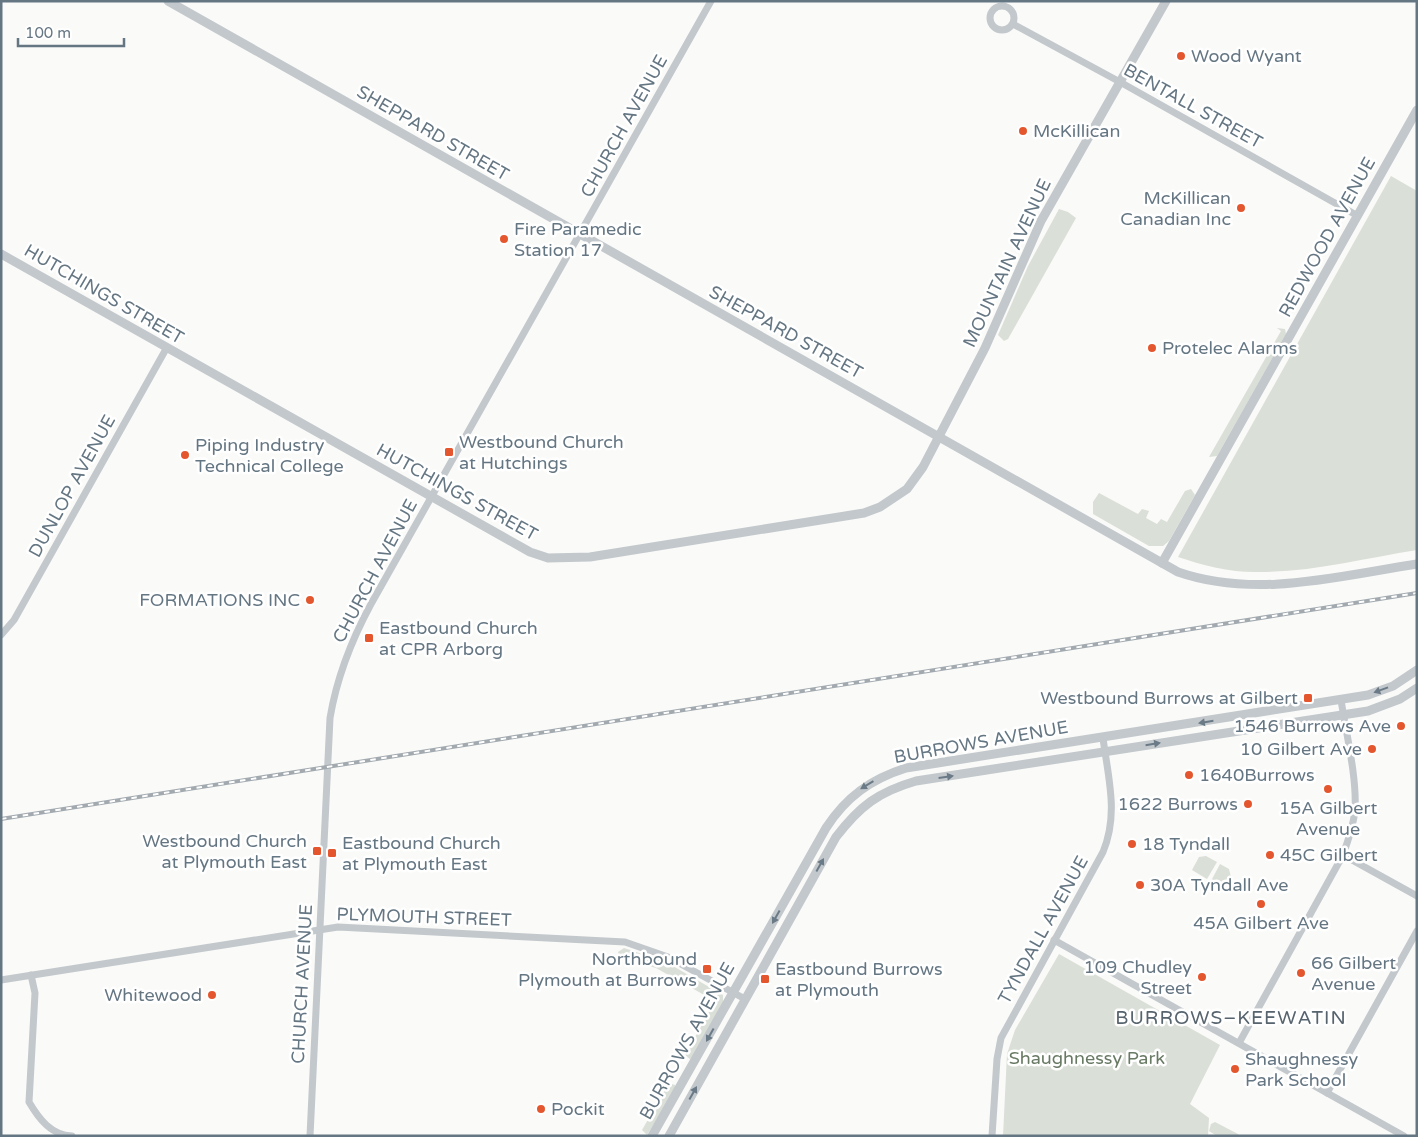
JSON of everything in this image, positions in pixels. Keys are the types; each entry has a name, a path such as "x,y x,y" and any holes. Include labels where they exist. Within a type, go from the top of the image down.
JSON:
{"street":[{"name":"SHEPPARD STREET","path":"168,1 1162,563 1196,578 1254,586 1288,584 1417,564"},
{"name":"CHURCH AVENUE","path":"310,1136 330,718 335,691 352,639 711,1"},
{"name":"MOUNTAIN AVENUE","path":"940,436 985,348 1042,221 1166,1"},
{"name":"BENTALL STREET","path":"1013,24 1358,216"},
{"name":"REDWOOD AVENUE","path":"1162,563 1417,110"},
{"name":"HUTCHINGS STREET","path":"1,254 431,498 530,552 548,558 590,557 864,513 880,507 907,489 923,467 940,436"},
{"name":"DUNLOP AVENUE","path":"1,635 14,620 166,349"},
{"name":"BURROWS AVENUE","path":"652,1136 826,828 848,798 864,787 906,768 1368,695 1393,686 1417,670"},
{"name":"BURROWS AVENUE","path":"669,1136 836,837 860,808 872,799 898,786 916,781 1368,710 1400,699 1417,688"},
{"path":"1239,1044 1343,855 1352,827 1355,801 1340,700"},
{"name":"TYNDALL AVENUE","path":"992,1136 996,1059 1001,1038 1103,852 1110,833 1112,801 1103,738"},
{"path":"1343,855 1417,896"},
{"name":"PLYMOUTH STREET","path":"1,980 338,927 625,942 668,957 745,999"},
{"path":"1327,1093 1417,931"},
{"path":"1054,940 1404,1136"},
{"path":"31,975 35,993 29,1102 50,1129 57,1134 72,1136"}],"green space":[{"path":"1391,176 1417,191 1417,550 1300,570 1261,572 1219,568 1178,557"},
{"path":"1059,209 1068,212 1076,218 1008,339 1004,341 998,335 1028,266"},
{"path":"1277,328 1285,329 1286,334 1217,456 1209,457 1281,331"},
{"path":"1191,489 1195,495 1169,541 1163,546 1149,546 1093,514 1093,502 1099,493 1138,514 1142,509 1149,511 1146,518 1157,524 1161,519 1167,522 1185,491"},
{"path":"1206,856 1217,862 1207,879 1192,870 1199,857"},
{"path":"1220,864 1229,869 1231,877 1225,888 1211,881"},
{"path":"624,948 666,962 723,995 723,1004 692,1058 690,1059 685,1055 715,1001 656,968 620,958 618,952"},
{"name":"Shaughnessy Park","path":"1059,954 1220,1045 1190,1104 1209,1118 1208,1136 1003,1136 1007,1054 1015,1030"},
{"path":"669,1083 675,1085 675,1090 647,1135 642,1130"},
{"path":"1215,1122 1239,1136 1217,1136 1209,1131 1211,1124"}],"railway":[{"path":"1,819 1417,593"}],"place":[{"name":"Wood Wyant","path":"1181,56"},
{"name":"McKillican","path":"1023,131"},
{"name":"McKillican Canadian Inc","path":"1241,208"},
{"name":"Fire Paramedic Station 17","path":"504,239"},
{"name":"Protelec Alarms","path":"1152,348"},
{"name":"Westbound Church at Hutchings","path":"449,452"},
{"name":"Piping Industry Technical College","path":"185,455"},
{"name":"FORMATIONS INC","path":"310,600"},
{"name":"Eastbound Church at CPR Arborg","path":"369,638"},
{"name":"Westbound Burrows at Gilbert","path":"1308,698"},
{"name":"1546 Burrows Ave","path":"1401,726"},
{"name":"10 Gilbert Ave","path":"1372,749"},
{"name":"1640Burrows","path":"1189,775"},
{"name":"15A Gilbert Avenue","path":"1328,789"},
{"name":"1622 Burrows","path":"1248,804"},
{"name":"18 Tyndall","path":"1132,844"},
{"name":"Westbound Church at Plymouth East","path":"317,851"},
{"name":"Eastbound Church at Plymouth East","path":"332,853"},
{"name":"45C Gilbert","path":"1270,855"},
{"name":"30A Tyndall Ave","path":"1140,885"},
{"name":"45A Gilbert Ave","path":"1261,904"},
{"name":"Northbound Plymouth at Burrows","path":"707,969"},
{"name":"66 Gilbert Avenue","path":"1301,973"},
{"name":"109 Chudley Street","path":"1202,977"},
{"name":"Eastbound Burrows at Plymouth","path":"765,979"},
{"name":"Whitewood","path":"212,995"},
{"name":"Shaughnessy Park School","path":"1235,1069"},
{"name":"Pockit","path":"541,1109"}],"district":[{"name":"BURROWS–KEEWATIN","path":"1231,1018"}]}
